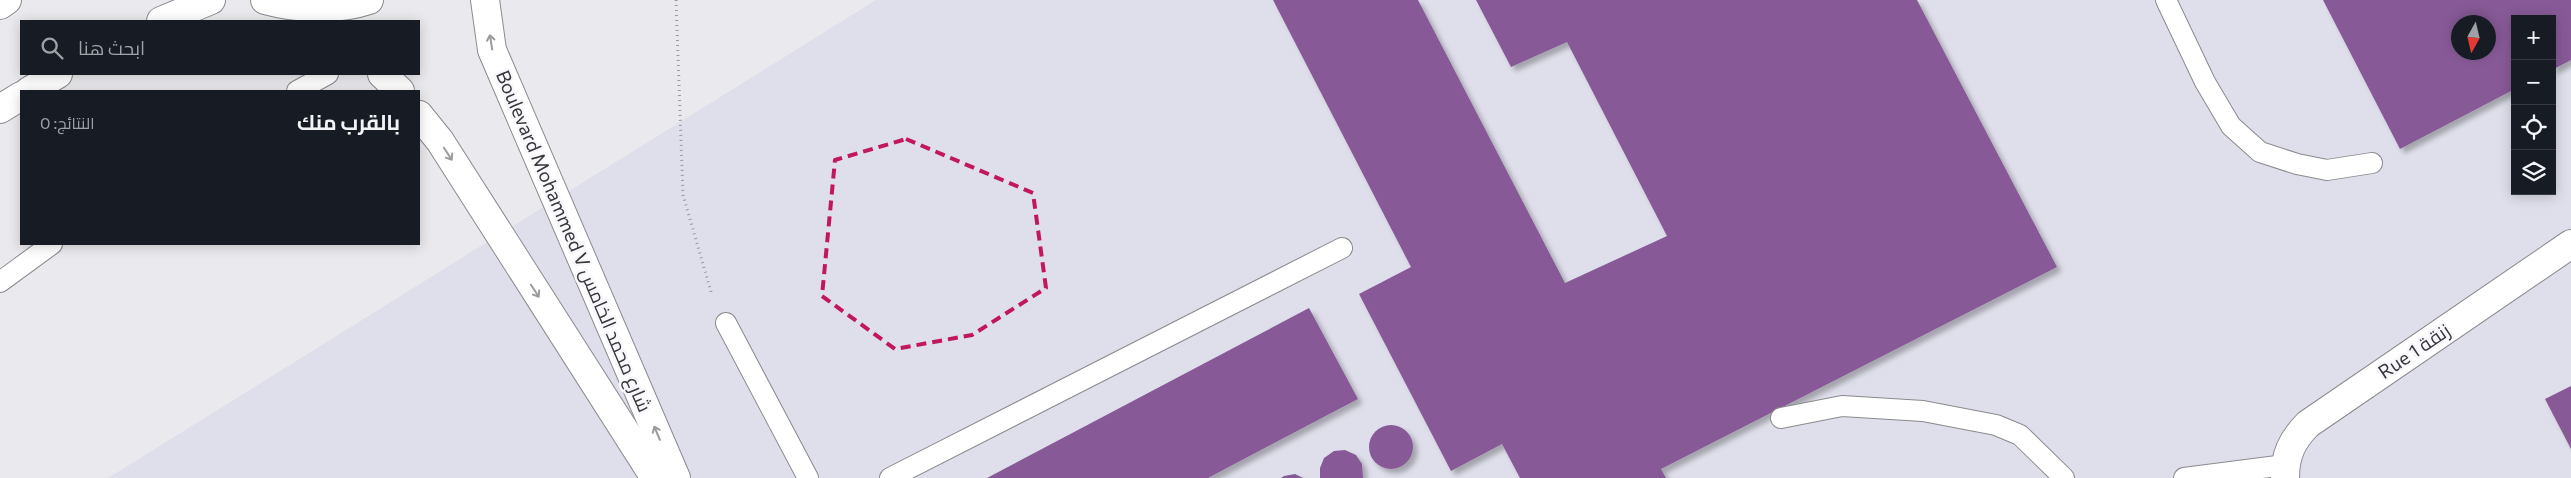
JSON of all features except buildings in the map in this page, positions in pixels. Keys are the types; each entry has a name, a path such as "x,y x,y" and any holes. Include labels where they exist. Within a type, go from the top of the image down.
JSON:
{"main road":[{"path":"0,5 7,0"},
{"path":"163,20 211,0"},
{"path":"273,2 334,7 369,0"},
{"name":"Boulevard Mohammed V شارع محمد الخامس","path":"485,0 492,50 676,478"},
{"path":"273,2 311,20"},
{"path":"31,90 56,75"},
{"path":"383,75 399,90"},
{"path":"0,109 20,97"},
{"name":"Boulevard Mohammed V شارع محمد الخامس","path":"420,116 440,141 655,478"},
{"name":"Rue 1 زنقة","path":"2285,472 2289,449 2308,424 2571,244"}],"lane":[{"path":"2166,0 2204,82 2230,126 2260,152 2297,164 2327,170 2372,163"},
{"path":"299,90 326,75"},
{"path":"0,282 51,245"},
{"path":"890,478 1342,248"},
{"path":"726,323 808,478"},
{"path":"1781,418 1842,406 1923,411 1996,425 2020,435 2064,478"},
{"path":"2184,478 2285,472"}],"path":[{"path":"676,0 683,194 712,294 726,323"}],"highlighted area":[{"path":"906,139 1033,193 1046,288 972,335 895,349 822,296 835,160"}],"shaded area":[{"path":"876,0 2571,0 2571,478 108,478"}]}
